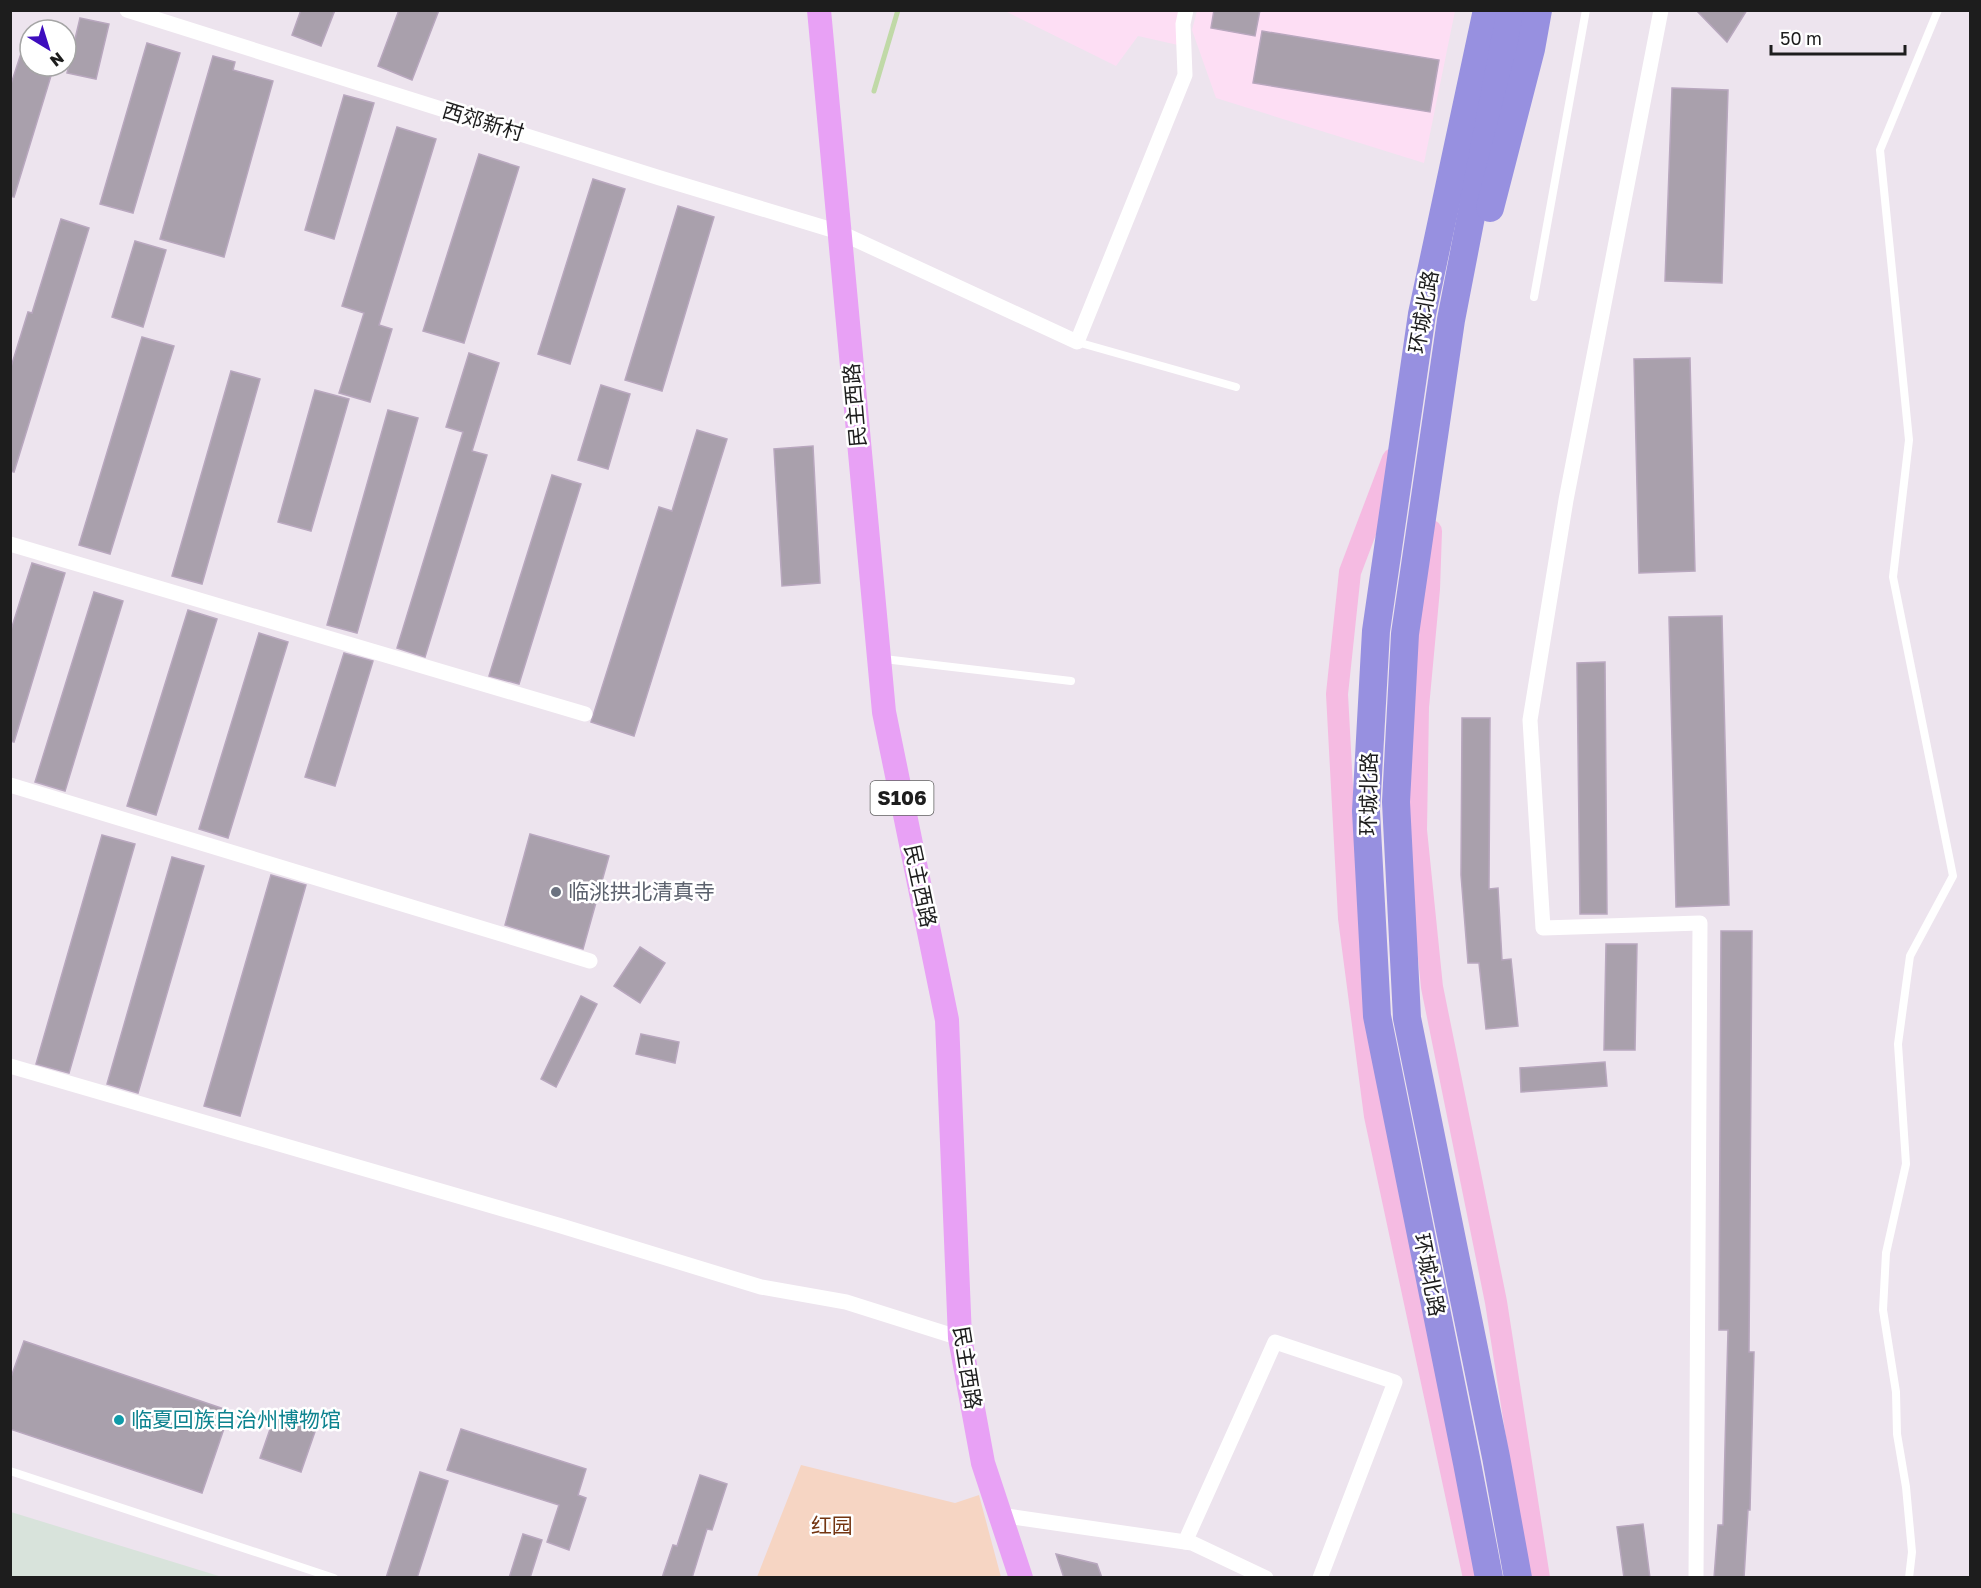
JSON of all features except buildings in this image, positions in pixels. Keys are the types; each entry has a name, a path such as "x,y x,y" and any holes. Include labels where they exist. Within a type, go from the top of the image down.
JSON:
{"highway":[{"path":"1412,382 1409,317 1471,10"},
{"name":"环城北路","path":"1486,10 1422,314 1376,631 1366,811 1377,1016 1488,1578"},
{"name":"环城北路","path":"1511,10 1451,320 1435,424 1405,633 1396,802 1407,1018 1494,1445 1518,1578"},
{"path":"1451,320 1489,213 1531,49 1538,10"}],"main road":[{"name":"民主西路","path":"819,10 884,712 947,1020 960,1338 983,1462 1020,1578"},
{"path":"1406,423 1350,572 1337,694 1349,918 1375,1116 1474,1578"},
{"path":"1435,424 1429,589 1418,707 1416,830 1432,987 1496,1302 1539,1578"}],"street":[{"name":"西郊新村","path":"127,10 839,232 1077,342"},
{"path":"1077,342 1185,75 1183,24 1186,10"},
{"path":"1661,10 1566,500 1530,720 1543,928 1700,923 1696,1578"},
{"path":"10,543 585,714"},
{"path":"10,785 590,961"},
{"path":"10,1066 558,1225 761,1287 846,1302 960,1338"},
{"path":"1185,1542 1275,1342 1395,1382 1320,1578"},
{"path":"1000,1515 1192,1543 1266,1578"}],"lane":[{"path":"1534,297 1586,10"},
{"path":"1909,1578 1912,1552 1906,1487 1898,1434 1896,1392 1882,1310 1886,1253 1906,1164 1898,1044 1910,957 1953,876 1893,577 1909,440 1880,150 1938,10"},
{"path":"1077,342 1236,387"},
{"path":"879,659 1071,681"},
{"path":"10,1471 334,1578"}],"shaded area":[{"path":"1005,11 1184,11 1178,45 1138,36 1116,66"},
{"path":"1197,11 1455,11 1424,163 1216,98 1192,30"},
{"path":"11,1512 222,1577 11,1577"}],"green space":[{"name":"红园","path":"801,1465 955,1503 979,1495 1001,1577 757,1577"}],"waterway":[{"path":"874,91 898,10"}],"place":[{"name":"临洮拱北清真寺","path":"556,892"},
{"name":"临夏回族自治州博物馆","path":"119,1420"}]}
